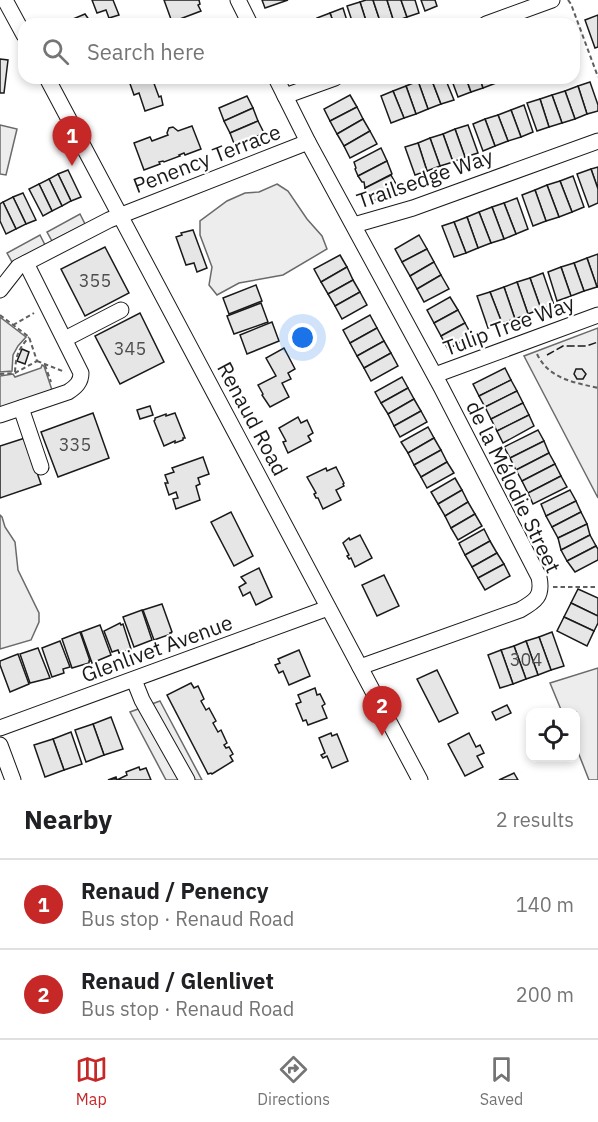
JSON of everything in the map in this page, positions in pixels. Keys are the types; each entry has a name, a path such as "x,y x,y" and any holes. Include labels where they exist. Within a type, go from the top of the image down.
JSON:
{"street":[{"path":"5,0 18,24"},
{"path":"238,0 247,18"},
{"path":"502,18 552,0"},
{"name":"Renaud Road","path":"50,84 420,780"},
{"name":"Trailsedge Way","path":"279,84 354,225 413,208 598,141"},
{"path":"285,96 319,84"},
{"name":"Penency Terrace","path":"0,290 18,267 109,220 308,142"},
{"name":"de la Mélodie Street","path":"354,225 435,375 539,577 541,585 540,594 533,603 520,610 360,667"},
{"path":"0,415 68,392 76,387 81,378 81,372 26,263"},
{"path":"65,339 121,310"},
{"name":"Tulip Tree Way","path":"435,375 598,315"},
{"path":"21,408 40,467"},
{"name":"Glenlivet Avenue","path":"0,728 328,608"},
{"path":"134,680 142,700 187,780"},
{"path":"0,745 13,780"}],"path":[{"path":"568,0 576,18"},
{"path":"580,28 598,77"},
{"path":"13,325 42,309"},
{"path":"0,315 29,337 37,361"},
{"path":"15,373 15,358 20,347 29,337"},
{"path":"529,341 542,364 563,380 598,388"},
{"path":"0,374 15,373 37,361 72,375"},
{"path":"45,364 53,390"},
{"path":"555,587 598,587"}],"shaded area":[{"path":"0,125 17,129 6,175 0,174"},
{"path":"277,184 288,191 322,236 327,249 283,275 239,283 217,295 209,285 212,267 200,235 200,221 227,201"},
{"path":"80,214 85,224 52,241 47,232"},
{"path":"40,235 45,245 12,262 7,253"},
{"path":"0,317 26,337 13,355 12,371 0,372"},
{"path":"598,328 598,498 524,356"},
{"path":"42,365 52,390 0,408 0,376 13,374 15,377 41,368"},
{"path":"0,515 15,542 18,570 39,613 39,622 31,640 0,649"},
{"path":"598,668 598,780 589,780 580,757 580,708 560,708 550,683"},
{"path":"160,701 202,780 166,780 130,712"}],"building":[{"path":"92,0 113,0 119,15 109,18 106,10 97,13"},
{"path":"164,0 199,0 198,5 201,11 183,18 171,18"},
{"path":"262,0 288,0 265,8"},
{"path":"373,0 379,18 365,18 360,2"},
{"path":"373,0 387,0 393,18 379,18"},
{"path":"387,0 401,0 407,17 393,18"},
{"path":"401,0 415,0 419,13 407,17"},
{"path":"421,0 435,0 437,6 425,11"},
{"path":"360,2 365,18 351,18 347,6"},
{"path":"343,8 346,18 332,18 330,13"},
{"path":"330,13 332,18 317,18"},
{"path":"85,14 88,18 75,18"},
{"path":"598,15 598,47 595,48 585,20"},
{"path":"0,59 8,60 4,93 0,93"},
{"path":"590,82 598,111 587,114 578,86"},
{"path":"130,84 154,84 163,105 145,111 139,93 134,95"},
{"path":"419,84 433,84 441,104 428,109"},
{"path":"419,84 428,109 416,114 406,86"},
{"path":"433,84 447,84 454,100 441,104"},
{"path":"453,84 468,84 471,92 458,97"},
{"path":"468,84 482,84 483,88 471,92"},
{"path":"482,84 493,84 483,88"},
{"path":"406,86 416,114 404,118 393,91"},
{"path":"578,86 587,114 575,119 565,91"},
{"path":"393,91 404,118 391,123 381,96"},
{"path":"565,91 575,119 562,123 552,95"},
{"path":"350,95 357,107 330,121 324,109"},
{"path":"552,95 562,123 549,127 540,99"},
{"path":"247,96 253,108 224,121 219,108"},
{"path":"540,99 549,127 537,131 527,103"},
{"path":"524,105 533,132 521,137 511,110"},
{"path":"357,107 363,119 337,134 330,121"},
{"path":"253,108 258,121 230,133 224,121"},
{"path":"511,110 521,137 508,141 498,115"},
{"path":"498,115 508,141 495,146 485,119"},
{"path":"363,119 370,131 344,146 337,134"},
{"path":"485,119 495,146 483,151 473,124"},
{"path":"258,121 264,133 235,146 230,133"},
{"path":"468,125 478,153 465,157 455,129"},
{"path":"192,126 201,149 159,162 160,164 144,170 134,143 150,137 152,141 168,135 169,128 173,127 178,131"},
{"path":"455,129 465,157 453,162 443,134"},
{"path":"370,131 377,144 350,158 344,146"},
{"path":"443,134 453,162 440,166 430,138"},
{"path":"430,138 440,166 427,171 418,143"},
{"path":"418,143 427,171 415,175 405,147"},
{"path":"381,148 387,161 358,176 354,162"},
{"path":"387,161 392,174 365,188 364,182 358,176"},
{"path":"598,167 598,189 591,169"},
{"path":"591,169 598,189 598,203 589,207 577,174"},
{"path":"68,170 81,197 71,201 58,174"},
{"path":"58,174 71,201 62,206 49,179"},
{"path":"391,175 397,186 373,201 371,200 365,188"},
{"path":"573,176 584,207 572,212 560,181"},
{"path":"49,179 62,206 52,211 39,184"},
{"path":"560,181 572,212 559,217 547,185"},
{"path":"39,184 52,211 43,216 29,189"},
{"path":"547,185 559,217 546,221 535,190"},
{"path":"535,190 546,221 533,226 522,195"},
{"path":"23,193 36,220 26,224 13,197"},
{"path":"13,197 26,224 16,229 3,202"},
{"path":"517,198 528,229 516,234 504,203"},
{"path":"3,202 16,229 6,234 0,221 0,204"},
{"path":"504,203 516,234 504,239 492,207"},
{"path":"492,207 504,239 491,243 479,212"},
{"path":"479,212 491,243 478,248 467,217"},
{"path":"467,217 478,248 466,253 454,222"},
{"path":"454,222 466,253 454,257 442,226"},
{"path":"193,230 207,268 197,272 194,263 186,265 176,237"},
{"path":"419,235 427,249 402,262 395,249"},
{"path":"105,247 129,293 85,316 61,269"},
{"path":"427,249 434,262 410,276 402,262"},
{"path":"598,254 598,287 597,287 587,258"},
{"path":"340,255 347,267 321,282 314,269"},
{"path":"587,258 597,287 584,291 574,263"},
{"path":"434,262 441,275 417,289 410,276"},
{"path":"574,263 584,291 571,296 561,267"},
{"path":"347,267 353,280 328,294 321,282"},
{"path":"561,267 571,296 557,301 548,272"},
{"path":"543,273 554,305 541,309 530,278"},
{"path":"441,275 449,289 424,302 417,289"},
{"path":"530,278 541,309 528,314 517,282"},
{"path":"353,280 360,292 335,306 328,294"},
{"path":"517,282 528,314 515,319 504,287"},
{"path":"256,285 262,301 229,314 223,298"},
{"path":"504,287 515,319 502,323 490,292"},
{"path":"360,292 367,305 342,319 335,306"},
{"path":"490,292 502,323 488,328 477,296"},
{"path":"450,297 458,310 434,323 427,310"},
{"path":"261,303 268,322 234,334 227,316"},
{"path":"458,310 465,323 441,336 434,323"},
{"path":"140,313 164,362 120,384 95,336"},
{"path":"370,315 377,328 350,343 343,330"},
{"path":"272,322 279,341 247,354 240,335"},
{"path":"465,323 472,336 448,349 441,336"},
{"path":"377,328 384,341 357,356 350,343"},
{"path":"384,341 391,353 364,368 357,356"},
{"path":"284,348 295,369 288,373 291,379 282,383 289,397 270,407 258,385 276,376 266,358"},
{"path":"22,349 29,352 25,364 17,361"},
{"path":"391,353 398,366 371,381 364,368"},
{"path":"505,368 511,380 479,396 473,384"},
{"path":"576,369 582,369 586,374 583,379 577,379 574,374"},
{"path":"402,377 408,388 381,403 375,392"},
{"path":"511,380 517,391 485,407 479,396"},
{"path":"408,388 414,399 388,414 381,403"},
{"path":"517,391 523,403 491,419 485,407"},
{"path":"414,399 421,411 394,426 388,414"},
{"path":"523,403 529,415 497,431 491,419"},
{"path":"150,406 153,415 140,419 137,410"},
{"path":"421,411 427,422 400,437 394,426"},
{"path":"93,413 109,458 58,477 41,432"},
{"path":"175,413 185,438 164,446 154,421 155,418"},
{"path":"529,415 534,426 503,443 497,431"},
{"path":"298,417 301,423 307,420 313,433 308,436 311,441 288,453 283,442 286,441 279,428"},
{"path":"428,427 434,438 408,453 401,442"},
{"path":"538,430 544,441 510,458 504,447"},
{"path":"25,438 41,484 0,498 0,446"},
{"path":"434,438 441,450 414,465 408,453"},
{"path":"544,441 549,453 516,470 510,458"},
{"path":"441,450 447,462 421,477 414,465"},
{"path":"549,453 555,464 522,481 516,470"},
{"path":"203,457 209,474 198,478 200,484 196,486 200,500 176,509 173,499 178,498 176,492 169,495 165,475 174,472 172,468"},
{"path":"447,462 454,473 427,488 421,477"},
{"path":"555,464 561,476 528,493 522,481"},
{"path":"336,467 344,483 344,486 336,490 341,500 323,509 307,477 326,468 327,471"},
{"path":"561,476 567,487 533,504 528,493"},
{"path":"455,478 462,490 438,504 431,492"},
{"path":"462,490 468,502 445,516 438,504"},
{"path":"570,490 576,501 546,516 541,504"},
{"path":"576,501 581,512 552,527 546,516"},
{"path":"468,502 475,514 451,528 445,516"},
{"path":"231,512 253,556 234,566 211,522"},
{"path":"581,512 587,524 558,538 552,527"},
{"path":"475,514 482,526 458,540 451,528"},
{"path":"587,524 590,535 561,550 558,538"},
{"path":"484,529 490,541 465,555 459,543"},
{"path":"360,535 372,558 355,567 351,558 347,556 349,555 343,543 349,538 350,540"},
{"path":"590,535 596,546 567,561 561,550"},
{"path":"490,541 497,553 472,567 465,555"},
{"path":"596,546 598,560 575,572 567,561"},
{"path":"497,553 504,564 478,578 472,567"},
{"path":"504,564 510,576 485,590 478,578"},
{"path":"259,568 272,597 256,605 250,592 243,596 239,587 246,583 241,577"},
{"path":"384,575 399,606 377,616 362,585"},
{"path":"578,589 598,598 598,616 571,603"},
{"path":"571,603 598,616 598,623 594,631 564,617"},
{"path":"162,604 172,632 154,640 143,610"},
{"path":"142,610 152,640 134,647 123,617"},
{"path":"564,617 594,631 587,646 557,631"},
{"path":"120,623 123,624 131,649 119,653 118,650 112,652 104,631"},
{"path":"100,625 111,655 92,663 81,632"},
{"path":"80,632 90,661 72,668 62,639"},
{"path":"552,632 564,666 551,670 539,637"},
{"path":"539,637 551,670 538,675 526,641"},
{"path":"60,641 70,667 63,669 64,673 52,677 42,648"},
{"path":"526,641 538,675 526,679 514,646"},
{"path":"514,646 526,679 513,684 501,650"},
{"path":"38,648 50,678 30,683 20,654"},
{"path":"299,650 310,676 289,685 283,671 279,673 275,665 280,663 278,659"},
{"path":"501,650 513,684 500,688 488,655"},
{"path":"18,654 29,684 10,692 0,661"},
{"path":"437,670 458,713 439,722 417,679"},
{"path":"191,683 194,688 198,686 204,699 201,701 206,710 209,708 216,721 213,723 218,732 221,730 227,743 224,745 226,748 229,747 233,754 230,756 233,761 212,774 208,774 167,695"},
{"path":"315,688 317,695 320,694 325,704 322,706 327,718 308,725 306,720 303,721 296,704 301,702 298,695"},
{"path":"507,705 511,713 496,720 492,712"},
{"path":"111,717 123,749 104,755 93,724"},
{"path":"93,724 104,755 86,762 75,730"},
{"path":"71,732 82,764 64,770 53,739"},
{"path":"331,733 332,736 337,734 348,761 332,768 327,756 323,758 321,755 325,753 319,738"},
{"path":"469,733 476,747 480,745 484,753 477,756 483,767 465,776 448,744"},
{"path":"53,739 64,770 45,777 34,745"},
{"path":"139,767 140,770 146,768 151,780 117,780 127,775 126,772"},
{"path":"514,773 518,780 499,780"}],"fence":[{"path":"547,355 563,346 586,346 598,342"}],"place":[{"name":"Renaud / Penency","path":"72,166"},
{"name":"Renaud / Glenlivet","path":"382,736"}]}
